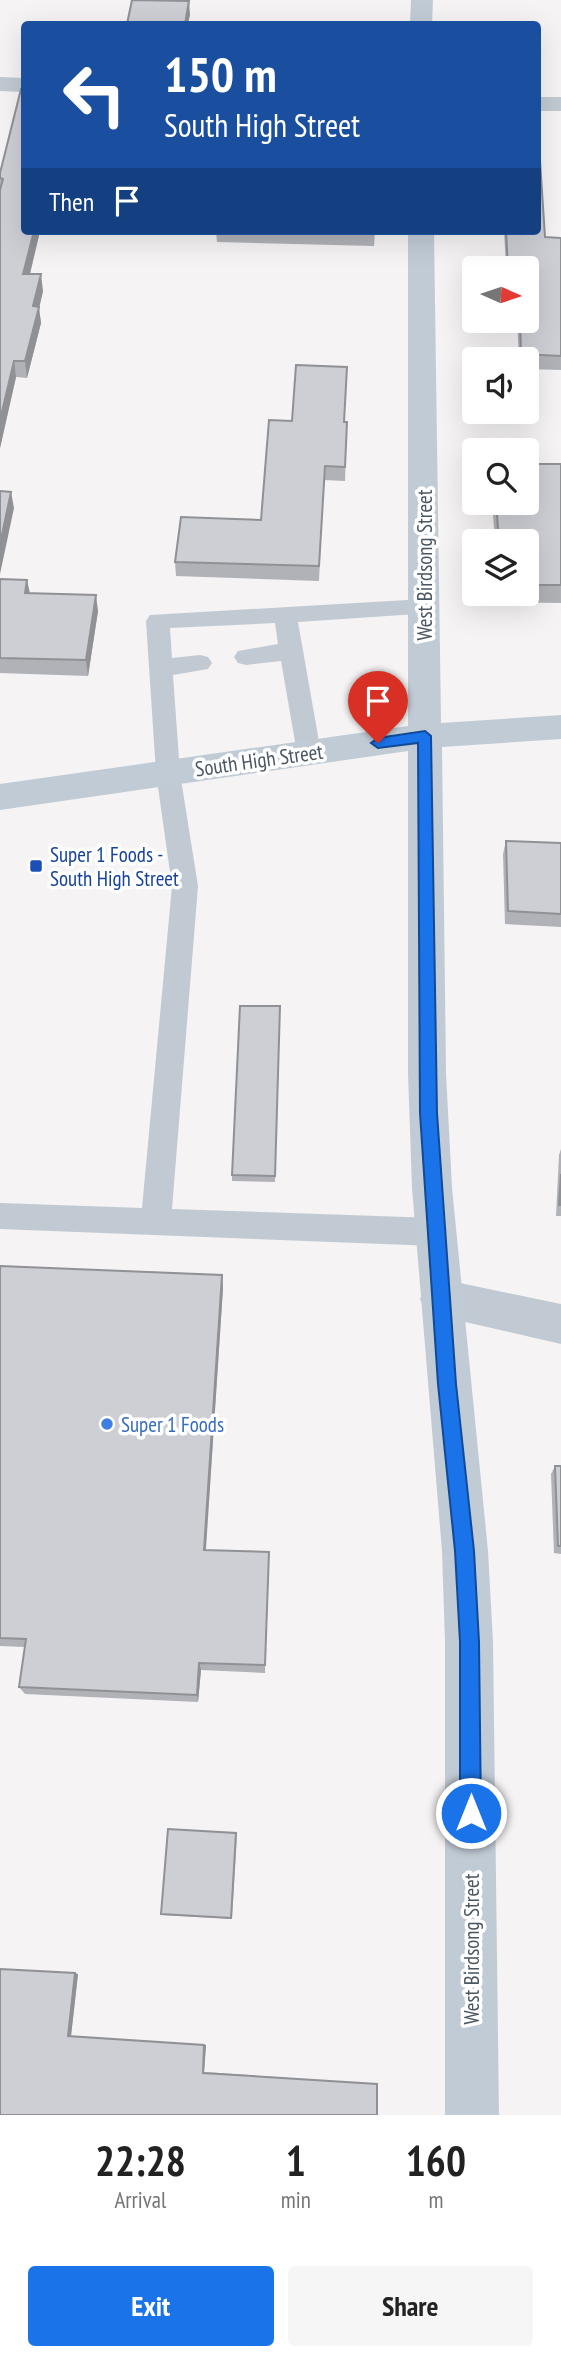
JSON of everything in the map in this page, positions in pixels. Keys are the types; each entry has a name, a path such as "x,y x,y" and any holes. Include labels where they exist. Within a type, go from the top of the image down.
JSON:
{"street":[{"path":"421,21 422,0"},
{"path":"0,84 21,85"},
{"path":"541,104 561,104"},
{"name":"West Birdsong Street","path":"421,235 427,1073 435,1232 464,1551 469,1642 472,2115"},
{"name":"South High Street","path":"0,797 425,736 561,727"},
{"path":"440,1299 561,1324"}],"lane":[{"path":"156,1222 185,886 168,772 158,621 424,607"},
{"path":"285,615 309,753"},
{"path":"246,657 291,651"},
{"path":"160,668 200,663"},
{"path":"0,1216 435,1232"}],"building":[{"path":"132,0 189,1 186,21 128,21"},
{"path":"21,89 21,235 33,235 23,274 41,274 33,306 39,307 25,361 14,361 0,420 0,190 3,179 0,178"},
{"path":"541,176 545,237 561,238 561,356 539,355 539,347 521,347 520,333 539,333 539,256 507,256 506,235 541,235"},
{"path":"296,365 347,367 345,467 325,466 319,566 175,562 181,517 261,520 269,420 292,421"},
{"path":"539,464 561,464 561,585 539,585 539,529 498,529 497,515 539,515"},
{"path":"0,491 11,492 0,544"},
{"path":"0,579 27,580 25,593 96,595 86,660 0,658"},
{"path":"506,841 561,843 561,914 508,911"},
{"path":"240,1006 280,1006 275,1176 232,1175"},
{"path":"561,1174 561,1205 559,1205"},
{"name":"Super 1 Foods","path":"0,1266 222,1275 204,1550 269,1552 265,1665 199,1663 197,1695 19,1687 26,1639 0,1638"},
{"path":"555,1466 561,1466 561,1546 558,1546"},
{"path":"168,1829 236,1833 231,1918 161,1914"},
{"path":"0,1969 75,1973 68,2036 204,2045 203,2073 377,2084 377,2115 0,2115"}],"place":[{"name":"Super 1 Foods - South High Street","path":"36,866"},
{"name":"Super 1 Foods","path":"107,1424"}],"route":[{"path":"378,743 425,736 428,1113 447,1384 464,1551 469,1642 471,1813"}]}
